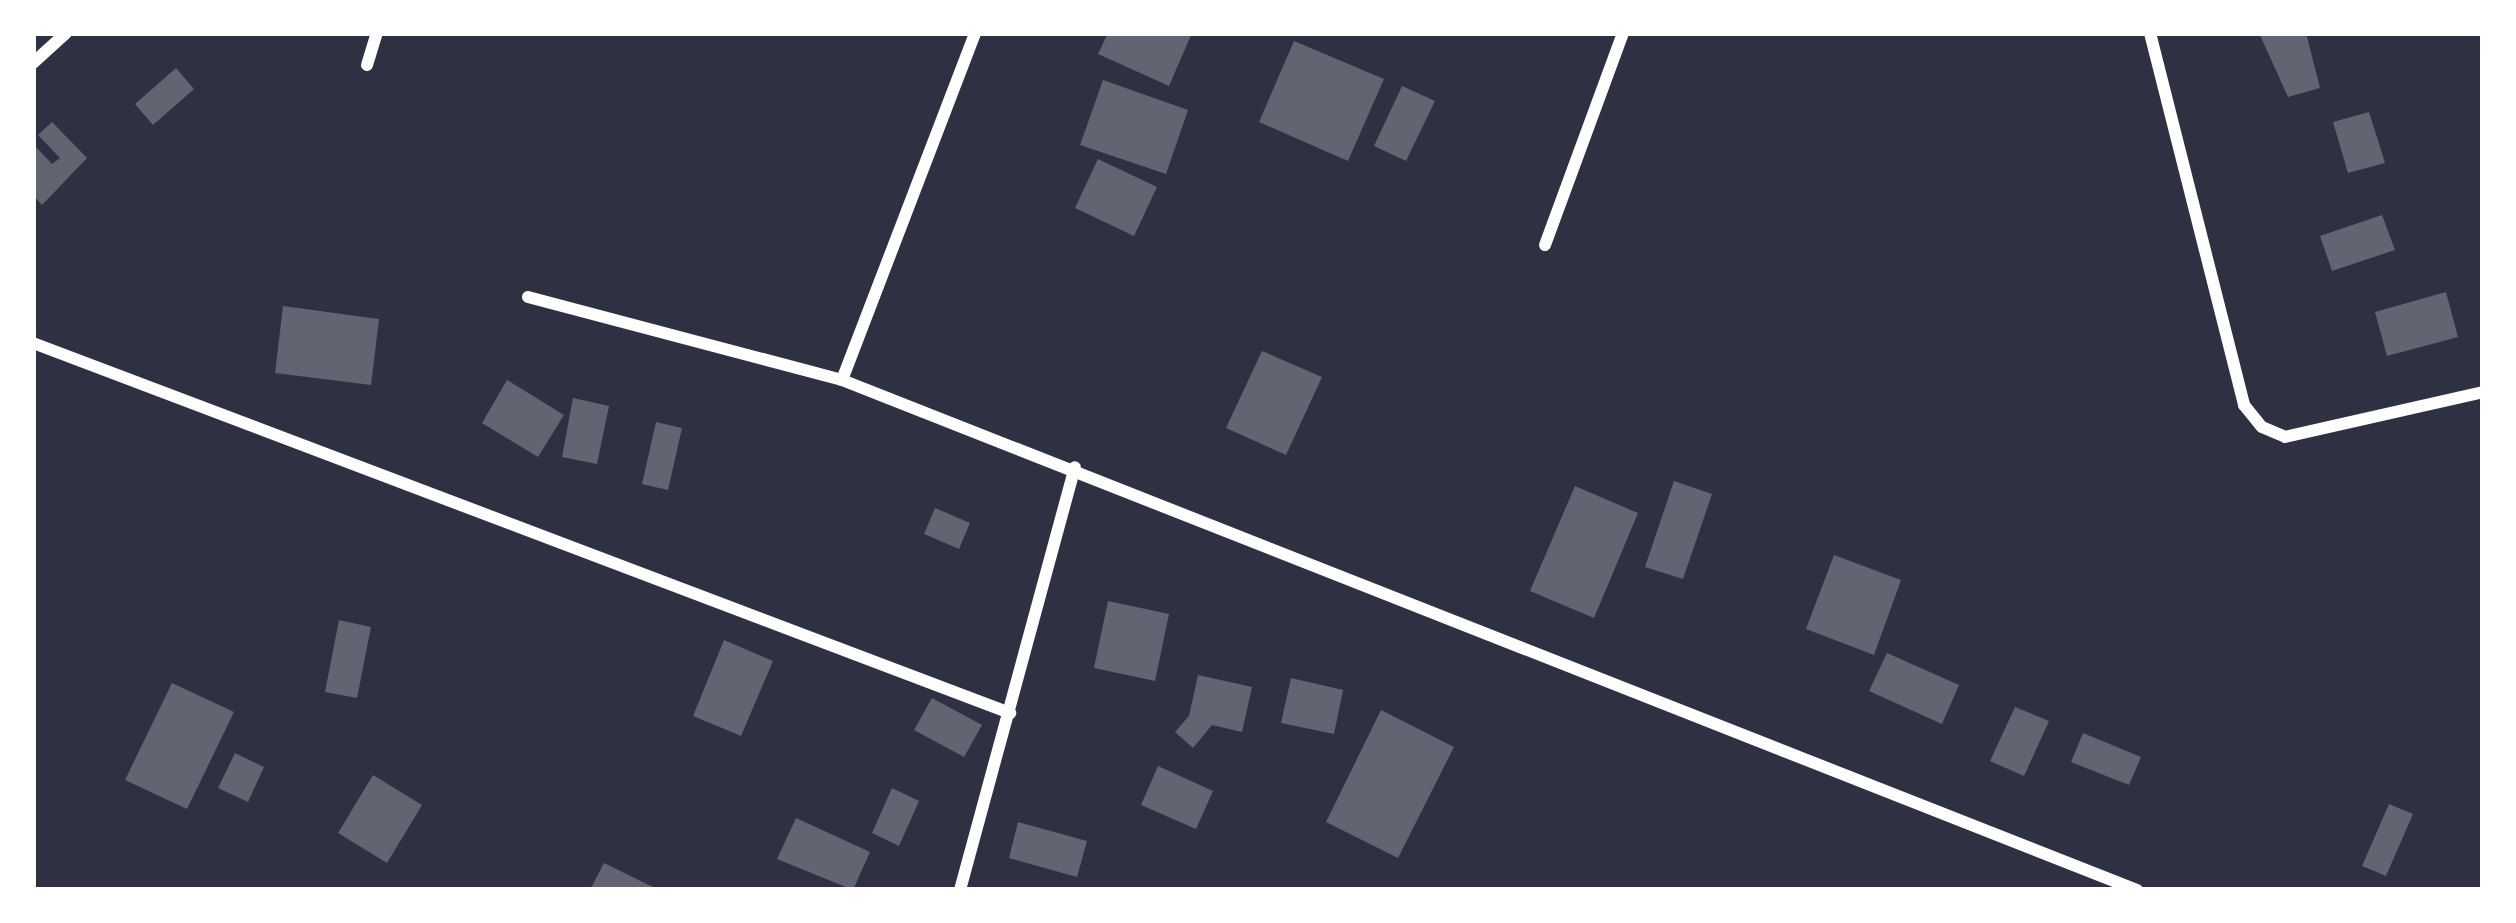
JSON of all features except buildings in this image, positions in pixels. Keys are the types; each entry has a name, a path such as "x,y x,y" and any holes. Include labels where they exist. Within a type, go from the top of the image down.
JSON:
{"street":[{"path":"33,63 67,33"},
{"path":"367,65 377,33"},
{"path":"842,380 975,33"},
{"path":"1545,245 1623,33"},
{"path":"2150,33 2244,405 2262,427 2284,437 2483,392"},
{"path":"527,297 842,380 1075,467 2137,890"},
{"path":"33,343 1010,713"},
{"path":"960,890 1075,467"}]}
